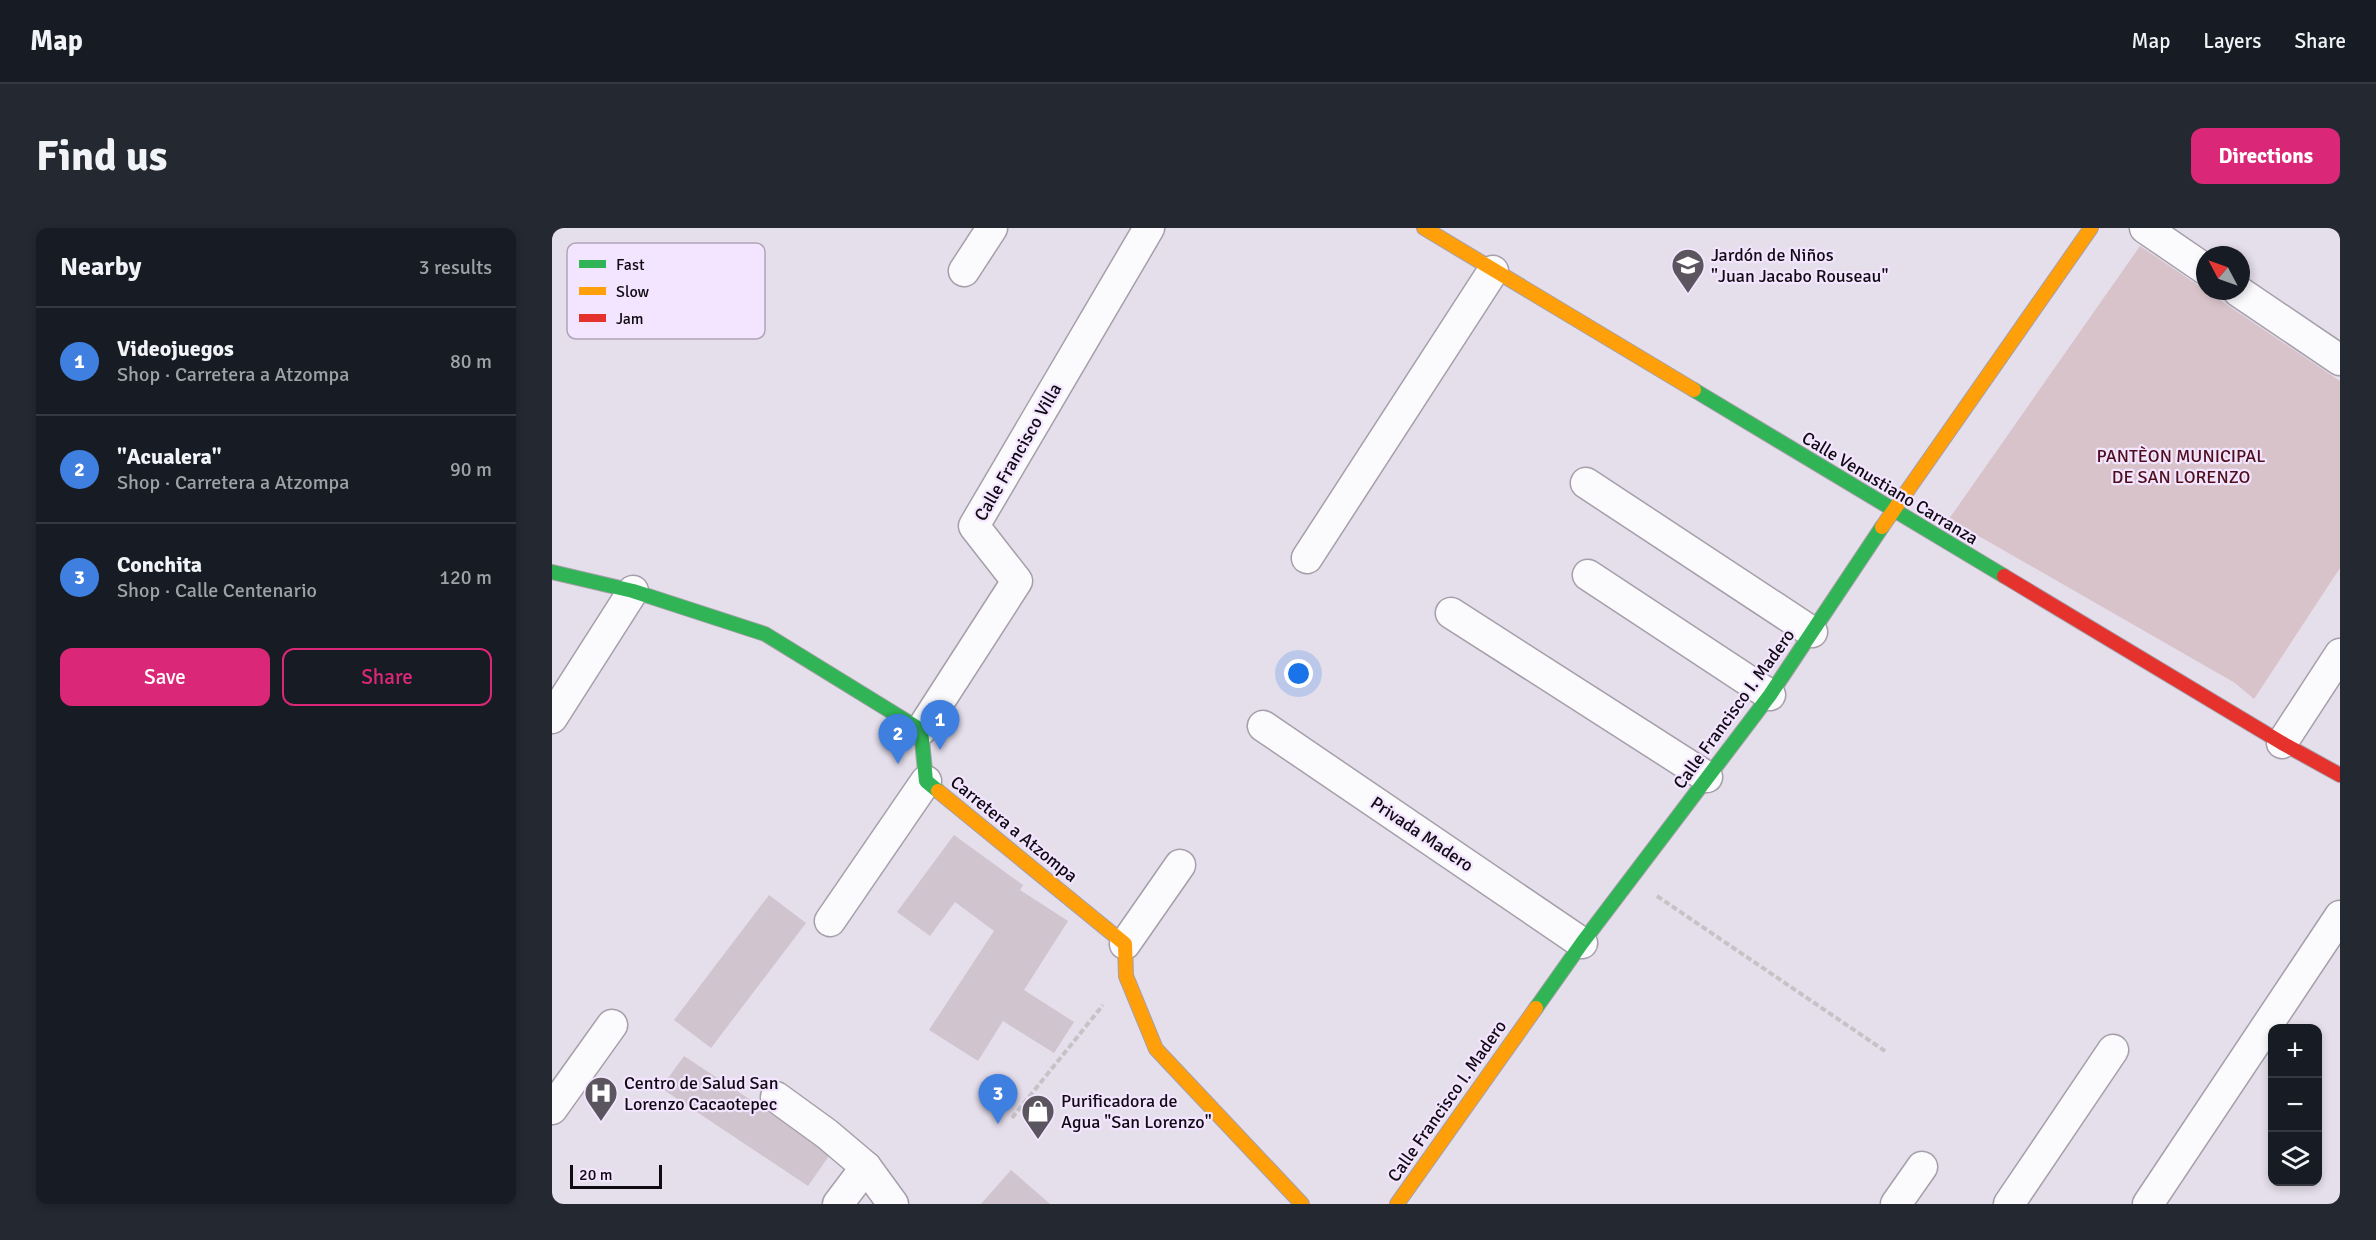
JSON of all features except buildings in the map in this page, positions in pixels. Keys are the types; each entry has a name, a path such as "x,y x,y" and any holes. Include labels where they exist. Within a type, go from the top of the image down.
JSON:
{"street":[{"path":"964,271 992,228"},
{"name":"Calle Francisco Villa","path":"921,730 1017,581 974,526 1149,228"},
{"name":"Calle Venustiano Carranza","path":"1424,228 2282,743 2340,775"},
{"name":"Calle Francisco I. Madero","path":"1397,1204 1582,943 1770,695 1893,510 2091,228"},
{"path":"2145,228 2196,263"},
{"path":"1306,558 1493,271"},
{"path":"2250,299 2340,360"},
{"path":"1586,483 1812,632"},
{"path":"552,572 633,591 765,634 921,730"},
{"path":"1588,575 1770,695"},
{"path":"552,718 633,591"},
{"path":"1451,613 1707,777"},
{"path":"2282,743 2340,654"},
{"name":"Privada Madero","path":"1263,726 1582,943"},
{"name":"Carretera a Atzompa","path":"921,730 926,781 1125,944"},
{"path":"830,921 926,781"},
{"path":"1180,865 1125,944 1126,976 1156,1049 1302,1204"},
{"path":"2148,1204 2340,916"},
{"path":"552,1109 612,1025"},
{"path":"2009,1204 2114,1050"},
{"path":"776,1097 827,1134 866,1167 893,1204"},
{"path":"838,1204 866,1167"},
{"path":"1896,1204 1922,1167"}],"path":[{"path":"1632,878 1885,1051"},
{"path":"1012,1118 1126,976"}],"green space":[{"name":"PANTÈON MUNICIPAL DE SAN LORENZO","path":"2140,246 2196,284 2196,300 2220,300 2340,381 2340,568 2254,699 2235,683 1949,519"}],"traffic: fast":[{"path":"1694,390 2004,576"},
{"path":"1536,1008 1582,943 1770,695 1882,527"},
{"path":"552,572 633,591 765,634 921,730 926,781 938,791"}],"traffic: slow":[{"path":"1424,228 1694,390"},
{"path":"1882,527 2091,228"},
{"path":"938,791 1125,944 1126,976 1156,1049 1302,1204"},
{"path":"1397,1204 1536,1008"}],"traffic: jam":[{"path":"2004,576 2282,743 2340,775"}],"place":[{"name":"Jardón de Niños \"Juan Jacabo Rouseau\"","path":"1688,294"},
{"name":"Videojuegos","path":"940,750"},
{"name":"\"Acualera\"","path":"898,764"},
{"name":"Centro de Salud San Lorenzo Cacaotepec","path":"601,1122"},
{"name":"Conchita","path":"998,1124"},
{"name":"Purificadora de Agua \"San Lorenzo\"","path":"1038,1140"}]}
